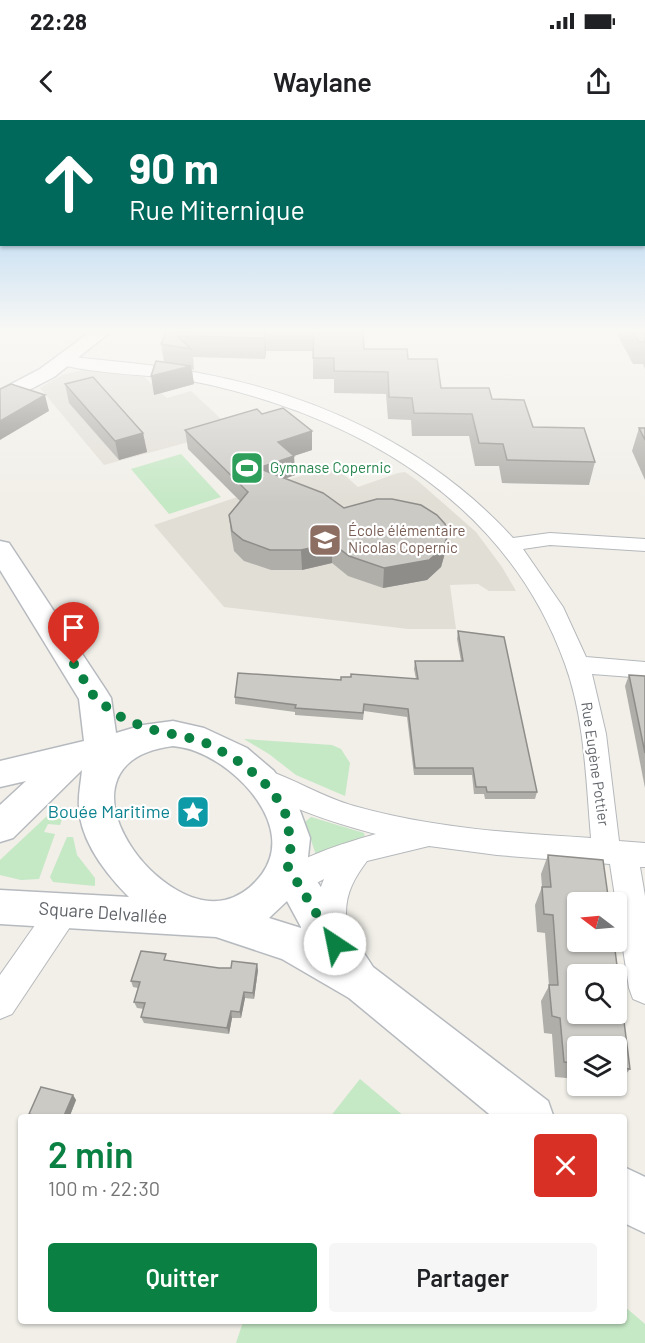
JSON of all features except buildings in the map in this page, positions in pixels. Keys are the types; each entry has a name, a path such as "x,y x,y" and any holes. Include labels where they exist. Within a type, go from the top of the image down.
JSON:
{"street":[{"path":"0,399 16,389"},
{"name":"Rue Eugène Pottier","path":"243,389 321,413 376,439 429,471 469,503 510,544 544,592 577,665 625,854 645,988"},
{"path":"510,544 550,539 645,544"},
{"path":"0,549 95,698 126,721 213,746 234,758 260,778 299,800 369,822 437,836 625,854"},
{"path":"577,665 645,670"},
{"name":"Square Delvallée","path":"95,698 102,757 96,795 97,819 109,845 122,865 165,904 187,915 294,944 364,984"},
{"path":"0,827 102,757 156,734 171,734"},
{"path":"0,774 102,757"},
{"path":"260,778 275,795 286,815 291,844 284,880 364,984 526,1114"},
{"name":"Square Delvallée","path":"0,907 211,920 245,911 284,880 357,852 398,841 437,836"},
{"path":"335,944 330,919 331,900 342,872 357,852"},
{"path":"0,1003 63,911"},
{"path":"627,1194 645,1208"}],"shaded area":[{"path":"41,389 157,389 167,398 191,391 233,430 104,465"},
{"name":"École élémentaire Nicolas Copernic","path":"333,465 358,487 405,472 476,532 502,567 516,591 489,591 478,584 450,585 456,629 408,629 224,607 154,525"}],"green space":[{"path":"181,454 221,497 169,514 131,469"},
{"path":"244,739 332,745 341,749 350,763 345,796 296,775 269,754"},
{"path":"61,807 66,808 60,825 48,824 44,832 55,834 39,879 21,880 0,875 0,860 46,817"},
{"path":"311,817 364,833 365,839 317,858 305,822"},
{"path":"67,837 73,837 77,855 95,878 95,886 53,882 50,877"},
{"path":"360,1079 401,1114 332,1114"},
{"path":"627,1309 645,1324 645,1343 236,1343 242,1324 627,1324"}],"place":[{"name":"Gymnase Copernic","path":"247,468"},
{"name":"École élémentaire Nicolas Copernic","path":"325,540"},
{"name":"Bouée Maritime","path":"193,812"}],"route":[{"path":"74,664 95,698 126,721 202,741 234,758 260,778 275,795 286,815 291,835 288,867 315,915 335,944"}]}
